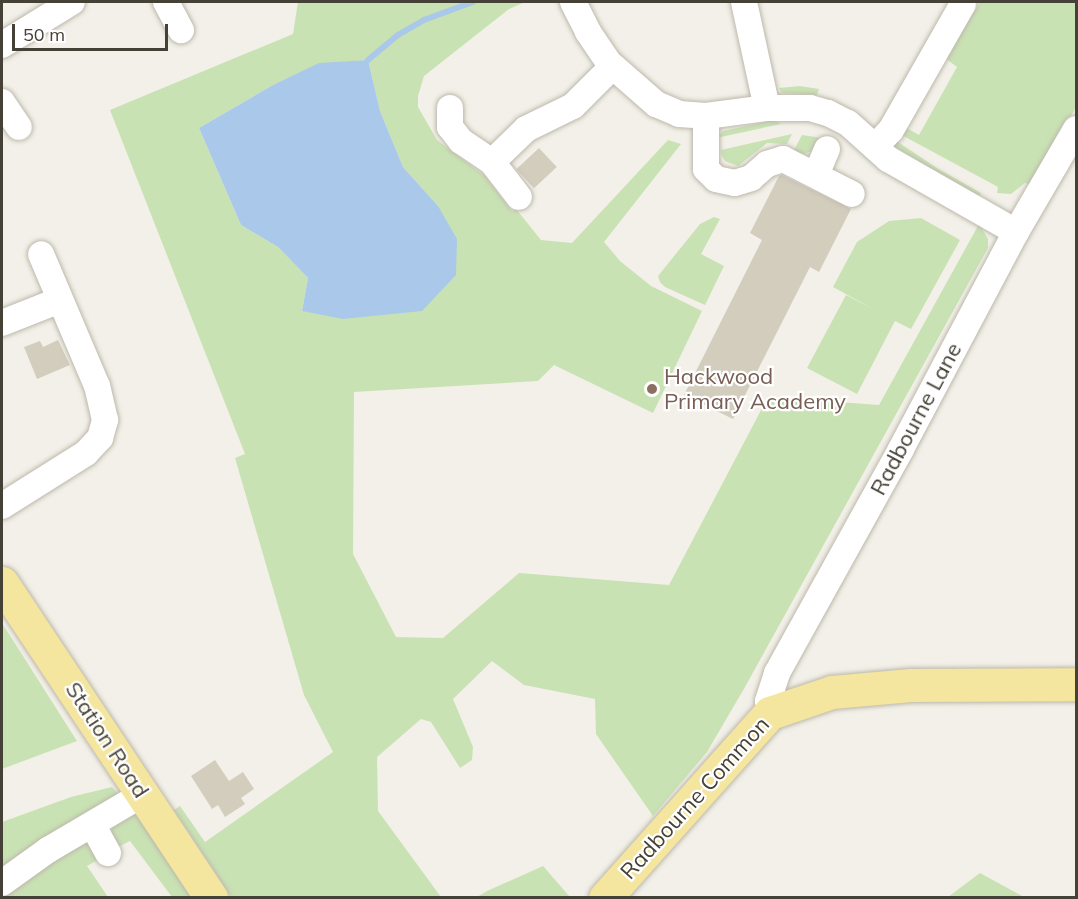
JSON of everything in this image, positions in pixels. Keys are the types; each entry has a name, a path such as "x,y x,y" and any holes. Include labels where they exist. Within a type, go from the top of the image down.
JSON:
{"main road":[{"name":"Station Road","path":"2,582 211,897"},
{"name":"Radbourne Common","path":"605,897 770,713 832,692 911,685 1077,684"}],"street":[{"path":"2,45 72,2"},
{"path":"166,2 181,30"},
{"path":"573,2 598,50 612,67 656,104 679,114 706,116 767,108 810,108 828,113 848,123 888,159 1016,232"},
{"path":"744,2 767,108"},
{"path":"875,147 891,130 963,4"},
{"path":"492,162 526,129 573,106 612,67"},
{"path":"2,102 19,127"},
{"path":"450,108 450,127 461,141 492,162 519,197"},
{"path":"706,116 706,169 716,180 735,183 751,178 767,164 783,159 852,194"},
{"name":"Radbourne Lane","path":"770,713 768,701 777,673 901,449 1016,232 1077,129"},
{"path":"816,175 827,149"},
{"path":"2,506 86,453 100,438 105,420 97,386 41,254"},
{"path":"13,317 60,300"},
{"path":"2,883 48,850 143,795"},
{"path":"93,826 108,852"}],"green space":[{"path":"298,2 525,2 509,9 424,76 418,96 418,107 437,140 485,176 512,211 516,209 541,240 572,243 668,140 681,144 604,242 620,261 651,286 702,311 653,413 554,365 538,381 354,392 353,554 396,637 443,638 519,573 669,585 768,397 879,405 979,224 988,239 988,248 745,687 707,752 653,816 596,734 595,699 524,685 492,661 453,699 473,747 472,760 460,768 431,722 421,719 377,757 378,811 441,897 231,897 174,810 180,806 205,842 333,752 304,695 235,458 245,454 110,110 293,34","holes":["368,60 380,111 403,167 438,206 302,311 308,278 278,247 241,225 199,128 273,85 319,64"]},
{"path":"980,2 1076,2 1076,107 1032,185 1025,183 1011,194 997,193 998,187 898,133 903,126 919,135 957,67 945,58"},
{"path":"800,86 819,89 817,95 782,93 779,88"},
{"path":"774,120 781,124 716,138 723,131"},
{"path":"792,134 787,144 767,143 738,166 725,161 722,156 721,150"},
{"path":"802,135 823,140 812,151 804,154 793,152"},
{"path":"895,140 937,168 981,193 979,198 894,146"},
{"path":"714,217 720,219 701,254 724,266 705,305 665,287 658,276 700,224"},
{"path":"921,218 960,240 911,329 895,321 857,394 807,368 846,295 875,310 833,287 857,242 889,221"},
{"path":"2,623 77,741 2,769"},
{"path":"112,787 120,796 2,872 2,822 71,797"},
{"path":"131,815 137,815 200,897 172,897 130,841 114,849 111,838 113,824"},
{"path":"85,841 90,842 101,858 87,866 108,897 2,898 4,893"},
{"path":"543,866 570,897 477,897 487,891"},
{"path":"980,873 1024,897 948,897"}],"water":[{"path":"368,60 380,111 403,167 438,206 457,239 456,275 422,311 343,319 302,311 308,278 278,247 241,225 199,128 273,85 319,63"}],"building":[{"path":"539,148 557,167 534,188 516,169"},
{"path":"782,175 851,209 819,272 810,267 733,419 684,395 762,240 750,233 779,176"},
{"path":"58,340 70,365 37,379 24,347 40,341 43,347"},
{"path":"215,760 229,781 243,772 254,789 241,798 245,804 225,817 218,805 212,809 191,776"}],"waterway":[{"path":"368,60 398,35 424,20 473,2"}],"place":[{"name":"Hackwood Primary Academy","path":"652,389"}]}
